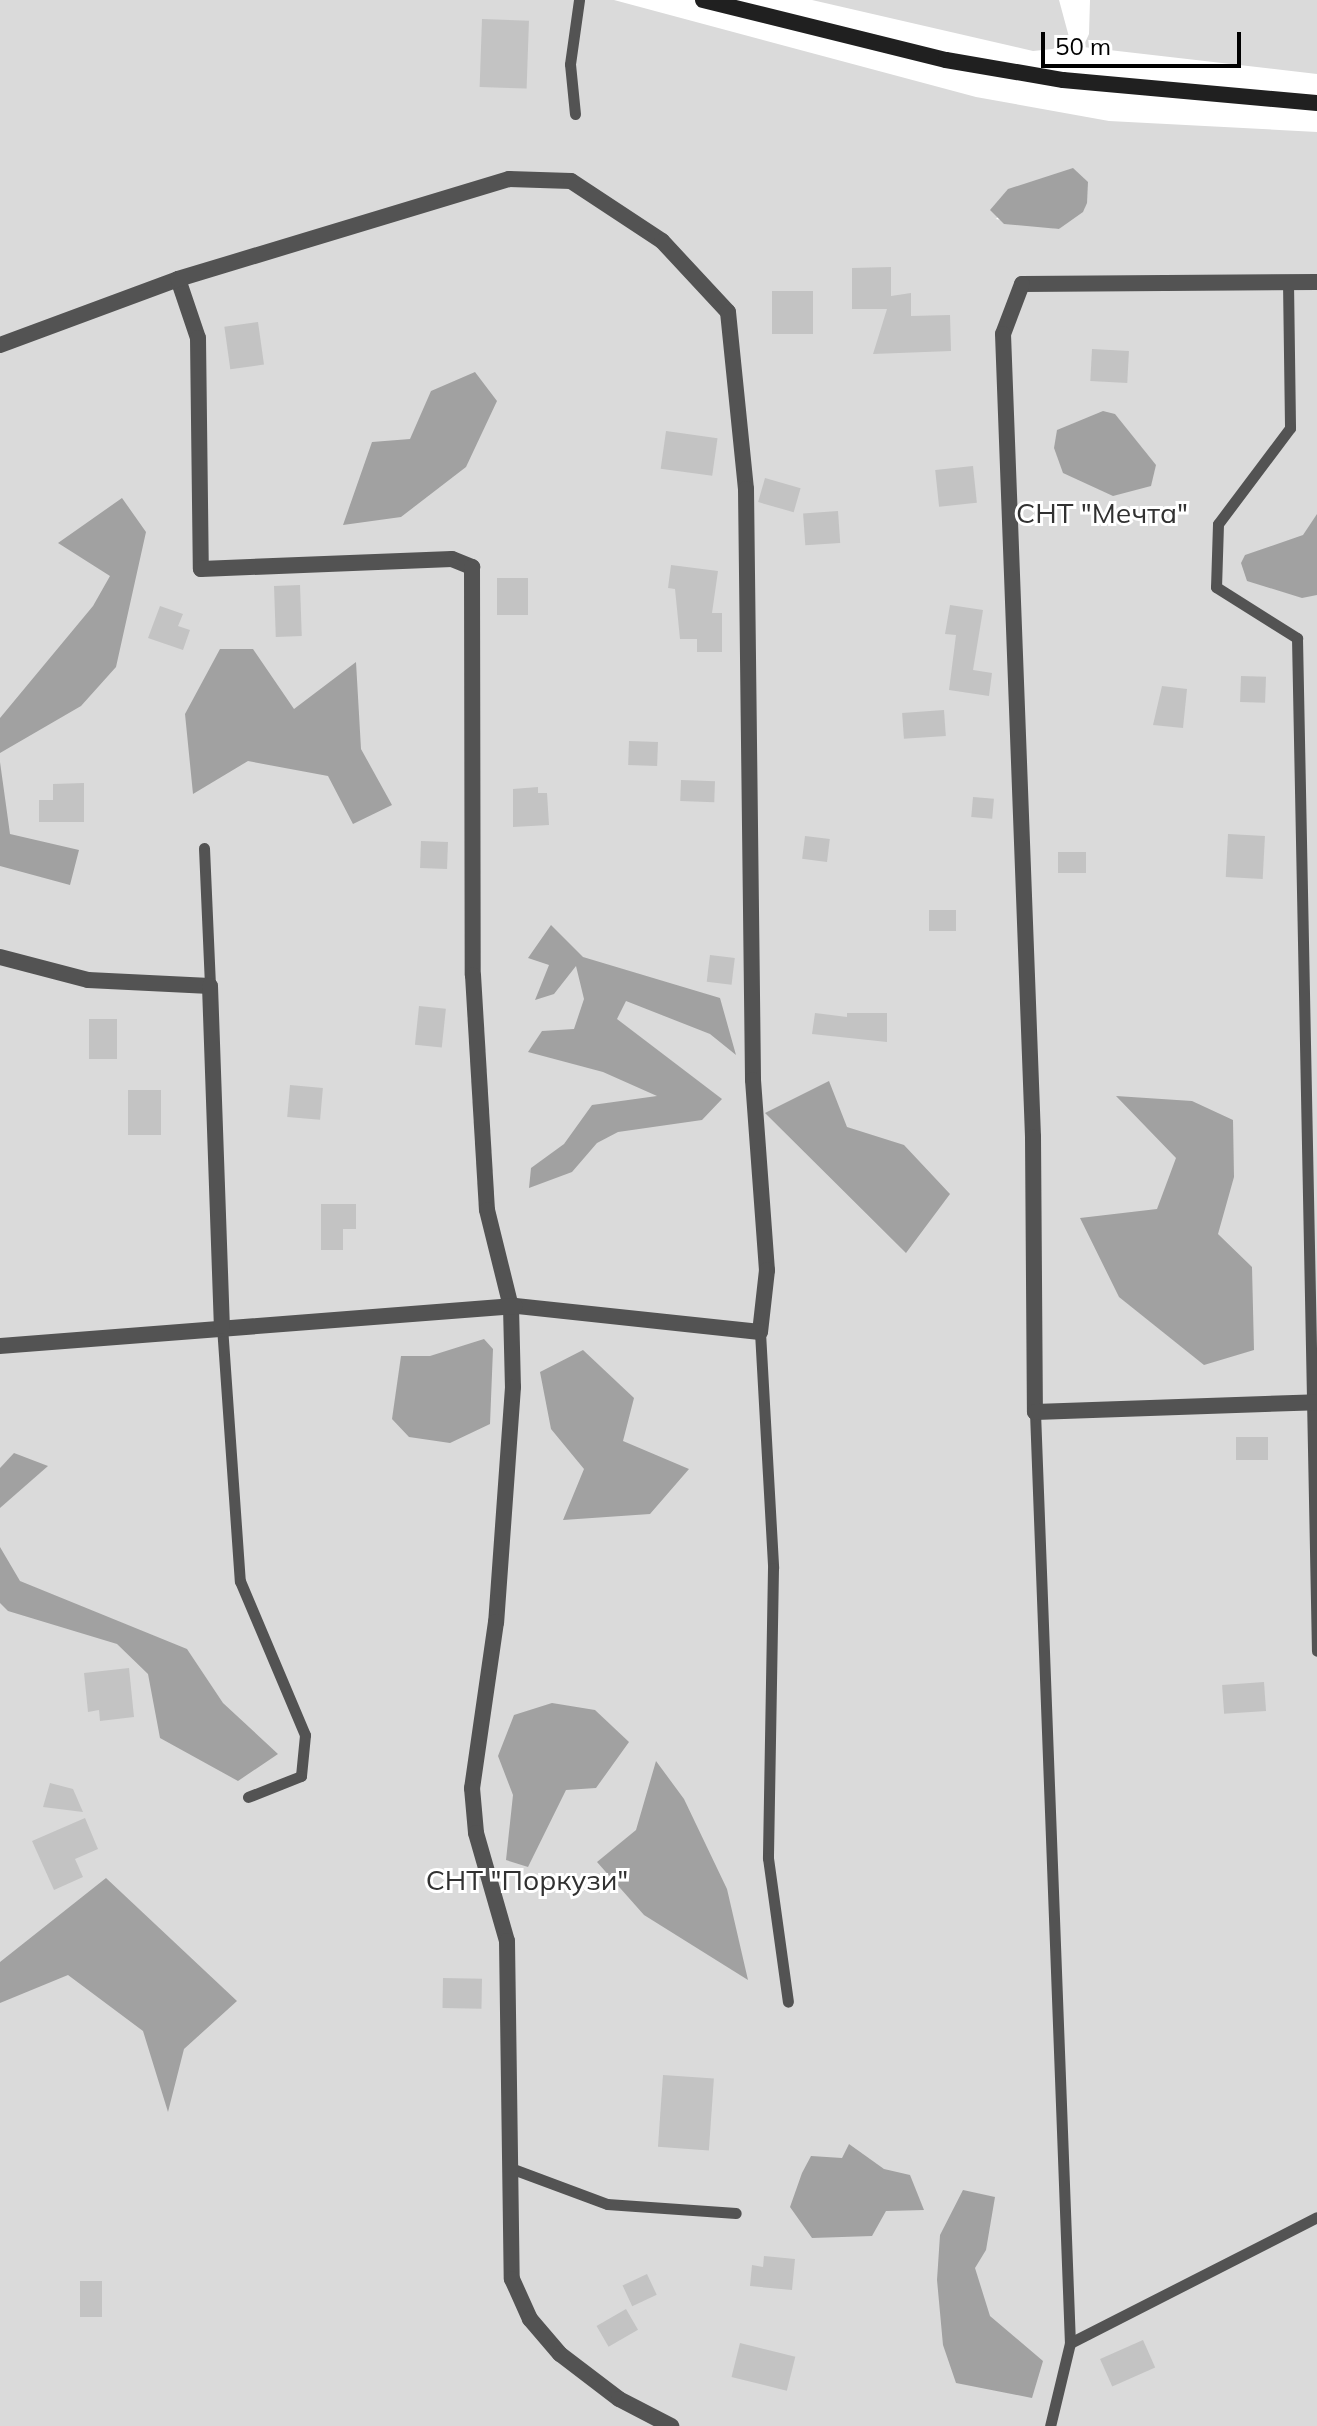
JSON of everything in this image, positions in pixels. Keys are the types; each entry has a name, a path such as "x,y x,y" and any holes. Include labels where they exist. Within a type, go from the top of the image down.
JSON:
{"main road":[{"path":"703,0 946,60 1063,80 1317,103"}],"street":[{"path":"0,345 178,279 509,179 571,181 662,241 728,312 746,489 753,1080 767,1270 760,1332 511,1307 222,1326 0,1346"},
{"path":"178,279 198,338 201,569 452,559 472,567 473,975 487,1210 511,1307 513,1387 498,1608 472,1788 476,1833 507,1941 513,2169 512,2279 530,2319 583,2372 619,2399 671,2426"},
{"path":"1314,1402 1035,1412 1033,1137 1003,334 1022,284 1317,282"},
{"path":"0,957 88,980 210,986 222,1326"}],"lane":[{"path":"575,114 570,64 579,0"},
{"path":"1288,282 1290,428 1218,524 1216,587 1297,638 1317,1651"},
{"path":"204,848 210,986"},
{"path":"222,1326 240,1581 305,1735 301,1776 248,1797"},
{"path":"760,1332 773,1568 768,1858 788,2002"},
{"path":"1035,1412 1070,2343 1050,2426"},
{"path":"513,2169 607,2204 736,2213"},
{"path":"1070,2343 1317,2217"}],"green space":[{"name":"СНТ \"Поркузи\"","path":"0,0 614,0 976,97 1109,121 1317,132 1317,2426 0,2426","holes":["1057,174 1074,215 1059,229 996,219 1028,184"]},
{"path":"812,0 1059,0 1069,37 1062,48 1033,51"},
{"path":"1090,0 1317,0 1317,74 1083,47 1089,34"}],"shaded area":[{"path":"1073,168 1088,182 1087,203 1083,212 1059,229 1004,224 990,210 1008,189"},
{"path":"475,372 497,401 466,467 401,517 343,525 372,442 410,439 431,391"},
{"path":"1103,411 1115,414 1156,465 1151,486 1113,496 1063,473 1054,448 1057,430"},
{"path":"122,498 146,532 116,667 81,706 0,753 0,718 93,606 110,576 58,543"},
{"path":"1317,514 1317,595 1302,598 1247,581 1241,563 1245,555 1303,535"},
{"path":"220,649 253,649 294,709 356,662 361,749 392,805 353,824 328,776 248,761 193,794 185,714"},
{"path":"0,762 10,834 79,850 70,885 0,866"},
{"path":"551,925 583,957 720,998 736,1055 710,1034 626,1001 617,1019 722,1099 702,1120 618,1132 597,1143 572,1172 529,1188 531,1168 564,1144 592,1105 657,1096 603,1072 528,1052 542,1031 574,1029 584,999 576,966 554,994 535,1000 549,965 528,958"},
{"path":"829,1081 847,1127 904,1145 950,1194 906,1253 765,1113"},
{"path":"1116,1096 1192,1101 1233,1120 1234,1177 1218,1234 1252,1267 1254,1350 1204,1365 1119,1297 1080,1218 1157,1209 1176,1158"},
{"path":"484,1339 493,1349 490,1424 450,1443 409,1437 392,1419 401,1356 430,1356"},
{"path":"583,1350 634,1398 623,1441 689,1469 650,1514 563,1520 584,1469 551,1429 540,1372"},
{"path":"14,1453 48,1466 0,1508 0,1468"},
{"path":"0,1547 20,1581 187,1649 223,1703 278,1754 238,1781 160,1738 148,1674 117,1644 8,1611 0,1603"},
{"path":"552,1703 595,1710 629,1742 596,1788 566,1790 528,1867 506,1860 513,1795 498,1756 514,1715"},
{"path":"656,1761 684,1799 727,1889 748,1980 644,1915 597,1862 636,1830"},
{"path":"106,1878 237,2001 184,2049 168,2112 143,2031 68,1975 0,2003 0,1962"},
{"path":"849,2144 884,2169 910,2175 924,2210 886,2211 872,2236 812,2238 790,2207 802,2173 811,2156 842,2158"},
{"path":"963,2190 995,2197 986,2250 975,2268 990,2316 1043,2361 1032,2398 956,2383 943,2345 937,2280 940,2235"}],"building":[{"path":"482,19 529,21 527,89 480,87"},
{"path":"891,267 891,296 911,293 911,316 950,315 951,351 873,354 887,309 852,309 852,268"},
{"path":"772,291 813,291 813,334 772,334"},
{"path":"258,322 264,365 230,369 224,327"},
{"path":"1092,349 1129,351 1127,383 1090,381"},
{"path":"666,431 717,438 712,476 661,469"},
{"path":"973,466 977,503 939,507 935,470"},
{"path":"765,478 801,488 794,512 758,502"},
{"path":"838,511 840,543 805,545 803,513"},
{"path":"671,565 718,571 712,613 722,613 722,652 697,652 697,639 680,639 675,589 668,588"},
{"path":"497,578 528,578 528,615 497,615"},
{"path":"300,585 302,636 276,637 274,586"},
{"path":"950,605 983,610 973,670 992,673 989,696 949,690 956,635 945,634"},
{"path":"160,606 183,614 178,626 190,630 183,650 148,638"},
{"path":"1241,676 1266,677 1265,703 1240,702"},
{"path":"1162,686 1187,689 1183,728 1153,725"},
{"path":"944,710 946,736 904,739 902,713"},
{"path":"629,741 658,742 657,766 628,765"},
{"path":"681,780 715,781 714,802 680,801"},
{"path":"84,783 84,822 39,822 39,800 53,800 53,784"},
{"path":"538,787 538,793 547,793 549,825 513,827 513,789"},
{"path":"973,797 994,799 992,819 971,817"},
{"path":"1228,834 1265,836 1263,879 1226,877"},
{"path":"805,836 830,839 827,862 802,859"},
{"path":"421,841 448,842 447,869 420,868"},
{"path":"1058,852 1086,852 1086,873 1058,873"},
{"path":"929,910 956,910 956,931 929,931"},
{"path":"710,955 735,958 732,985 707,982"},
{"path":"419,1006 446,1009 442,1048 415,1045"},
{"path":"815,1013 847,1017 847,1013 887,1013 887,1042 812,1034"},
{"path":"89,1019 117,1019 117,1059 89,1059"},
{"path":"290,1085 323,1088 320,1120 287,1117"},
{"path":"128,1090 161,1090 161,1135 128,1135"},
{"path":"321,1204 356,1204 356,1229 343,1229 343,1250 321,1250"},
{"path":"1236,1437 1268,1437 1268,1460 1236,1460"},
{"path":"129,1668 134,1717 100,1721 99,1710 88,1712 84,1673"},
{"path":"1264,1682 1266,1711 1224,1714 1222,1685"},
{"path":"50,1783 73,1789 83,1812 43,1807"},
{"path":"85,1818 98,1849 75,1859 83,1877 54,1890 32,1841"},
{"path":"443,1978 482,1979 481,2009 442,2008"},
{"path":"663,2075 714,2079 709,2150 658,2147"},
{"path":"764,2256 795,2259 792,2290 750,2286 752,2265 763,2267"},
{"path":"647,2274 657,2295 632,2306 623,2285"},
{"path":"80,2281 102,2281 102,2317 80,2317"},
{"path":"626,2309 638,2330 609,2347 597,2326"},
{"path":"1143,2340 1155,2367 1112,2387 1100,2359"},
{"path":"740,2343 795,2357 787,2391 732,2377"}],"park label":[{"name":"СНТ \"Мечта\"","path":"1102,513"}]}
